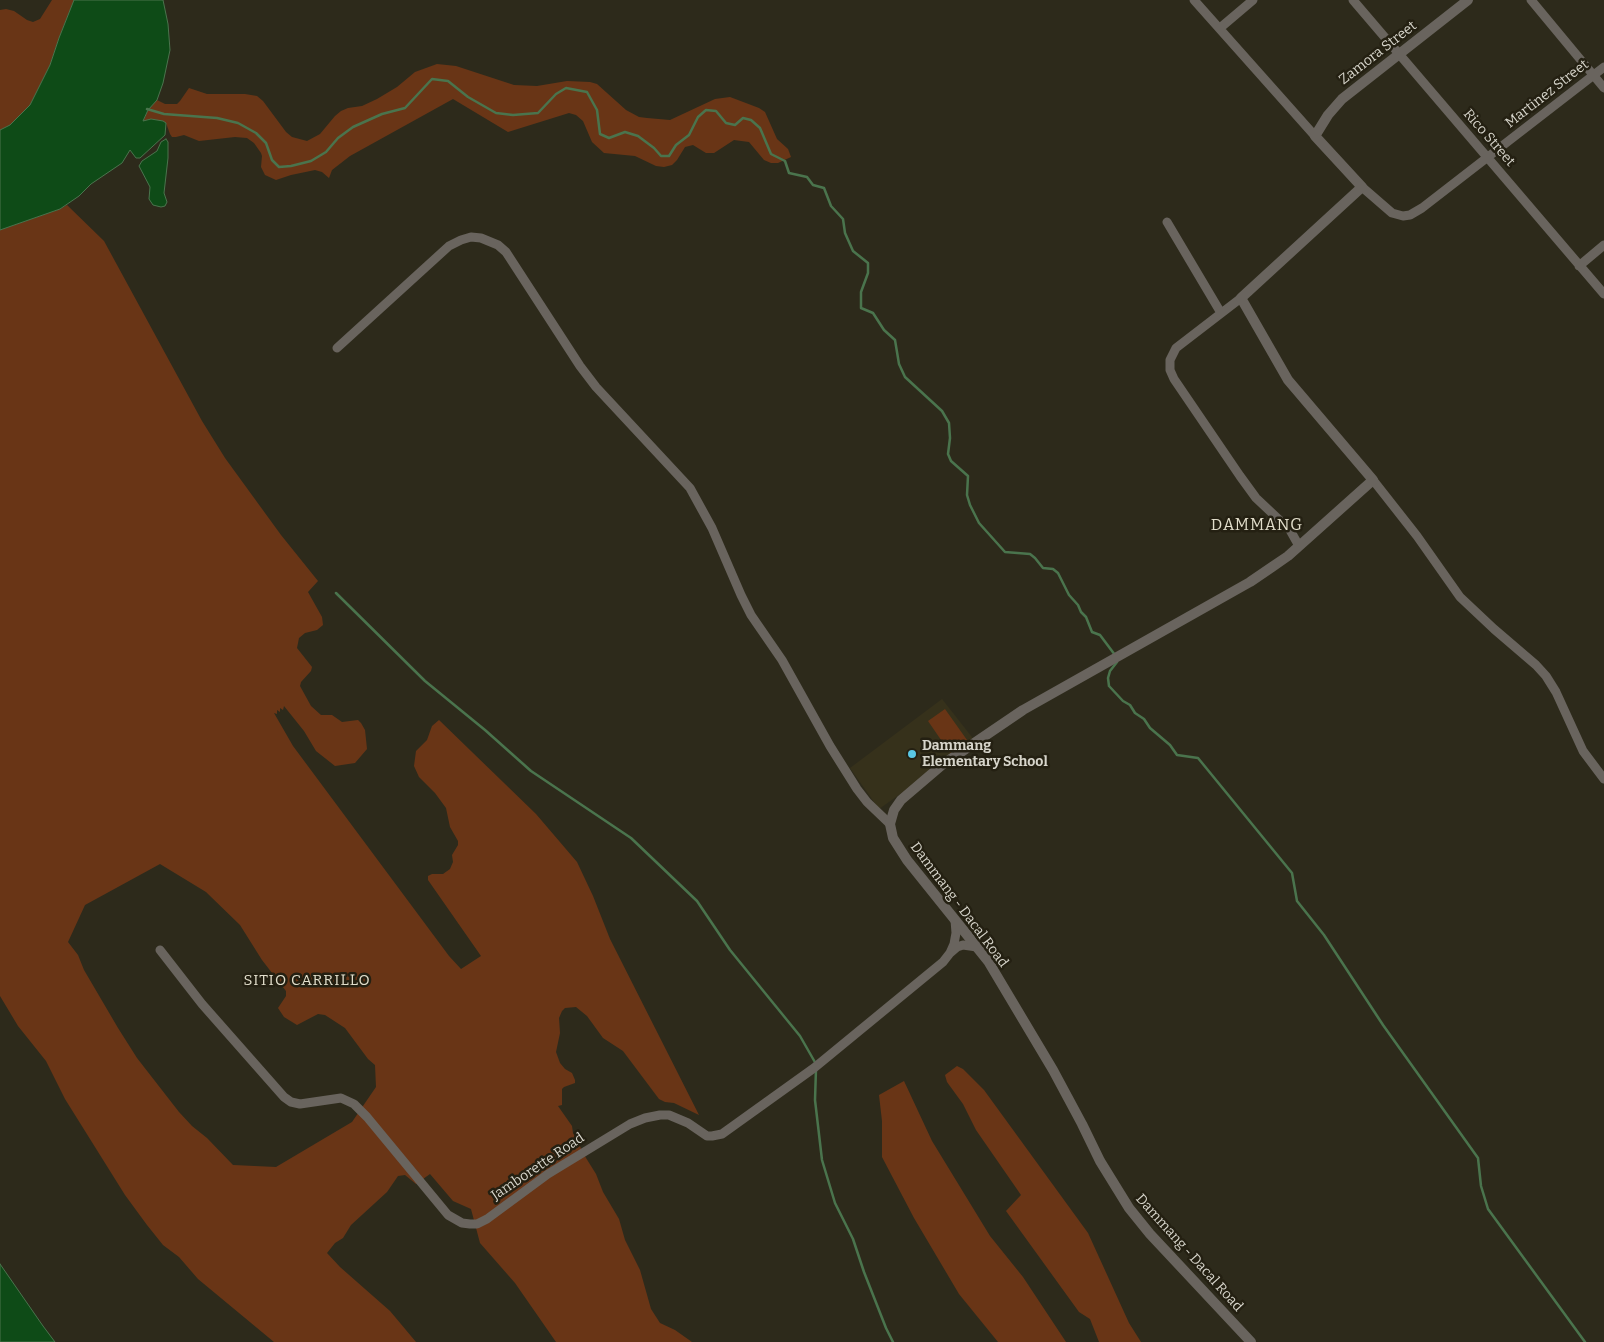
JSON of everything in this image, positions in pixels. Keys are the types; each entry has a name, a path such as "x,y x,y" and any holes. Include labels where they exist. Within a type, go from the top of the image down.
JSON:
{"street":[{"path":"1194,0 1362,188 1241,298 1176,348 1170,360 1171,374 1240,476 1256,498 1290,530 1299,546"},
{"path":"1220,28 1254,0"},
{"name":"Rico Street","path":"1352,0 1604,294"},
{"name":"Zamora Street","path":"1314,136 1328,115 1342,99 1468,0"},
{"path":"1531,0 1604,88"},
{"name":"Martinez Street","path":"1362,188 1392,214 1410,215 1488,158 1604,67"},
{"path":"1167,222 1221,314"},
{"path":"337,348 450,246 461,240 471,238 481,238 498,245 506,252 580,366 596,387 690,488 712,528 751,615 791,676 830,746 857,788 890,824 894,810 901,800 942,765 1015,715 1123,652 1250,582 1299,546 1373,480"},
{"path":"1579,266 1604,245"},
{"path":"1241,298 1288,380 1373,480 1417,536 1460,597 1546,676 1556,692 1582,751 1604,779"},
{"name":"Dammang - Dacal Road","path":"890,824 893,838 898,847 954,920 988,960 1053,1070 1100,1161 1129,1208 1150,1234 1250,1342"},
{"path":"950,953 956,933 954,920"},
{"path":"950,953 963,945 977,947"},
{"name":"Jamborette Road","path":"160,950 207,1010 284,1098 300,1104 342,1098 354,1104 367,1117 448,1215 462,1223 477,1224 487,1219 548,1174 630,1124 645,1118 669,1115 688,1123 707,1136 722,1134 823,1061 943,962 950,953"}],"shaded area":[{"path":"52,0 74,0 50,65 30,105 10,125 0,130 0,10 14,11 33,22 40,19"},
{"path":"74,0 163,0 168,24 170,50 163,83 157,100 148,110 143,121 151,119 163,121 166,123 165,135 140,158 136,158 130,150 122,163 91,184 79,196 60,209 0,230 0,130 10,125 30,105 50,65"},
{"path":"437,64 456,66 514,85 537,86 567,81 590,82 597,84 626,110 639,117 647,118 670,120 715,99 730,97 765,112 777,139 788,149 791,157 778,163 771,163 764,160 749,142 734,140 714,153 706,153 693,145 685,147 672,165 656,166 635,156 604,153 592,142 583,121 576,115 569,113 508,132 453,99 350,156 332,170 329,178 322,172 315,170 276,180 265,175 261,167 261,153 254,143 247,138 235,137 199,141 184,135 172,137 166,123 163,121 151,119 143,122 148,110 157,100 165,104 177,104 189,88 207,94 245,94 257,96 263,101 286,132 292,137 307,141 320,134 341,111 362,106 377,99 397,87 415,72"},
{"path":"166,139 168,142 168,158 164,193 167,202 165,206 161,207 153,205 149,199 150,187 139,166 142,161 157,151 161,142"},
{"path":"67,205 104,241 202,421 225,458 281,535 318,581 308,592 322,617 323,625 317,630 305,633 299,638 297,648 312,667 300,686 311,706 321,715 332,715 342,722 358,720 365,730 367,749 355,763 335,766 316,751 304,731 284,706 283,710 280,708 280,712 277,710 277,714 274,713 293,746 449,956 461,969 481,956 428,880 428,876 432,874 443,874 450,869 453,862 452,855 458,845 458,841 450,827 446,808 435,793 419,777 414,766 416,751 427,740 432,726 439,720 536,814 577,862 610,939 699,1115 674,1103 659,1099 623,1051 603,1038 587,1016 576,1007 565,1008 559,1018 560,1033 556,1052 560,1063 572,1073 575,1083 562,1089 562,1105 558,1106 572,1126 573,1133 619,1219 625,1240 640,1270 651,1309 660,1323 675,1330 692,1342 556,1342 515,1283 480,1243 471,1209 453,1201 430,1174 416,1184 405,1175 398,1176 387,1192 351,1225 343,1238 335,1243 327,1253 390,1311 416,1342 274,1342 198,1279 179,1257 163,1245 147,1225 125,1195 65,1099 46,1061 18,1026 0,996 0,230","holes":["160,864 206,892 240,925 262,960 286,991 286,996 278,1008 284,1017 297,1025 318,1014 325,1015 345,1028 368,1059 375,1065 376,1087 352,1122 276,1167 233,1165 179,1112 137,1058 84,970 78,955 68,942 85,905"]},
{"name":"Dammang Elementary School","path":"942,699 975,741 879,809 850,768"},
{"path":"945,709 967,740 950,753 928,721"},
{"path":"957,1066 963,1069 984,1090 1088,1233 1129,1323 1141,1342 1099,1342 1090,1319 1079,1312 1006,1211 1021,1195 976,1130 963,1104 947,1082 945,1075"},
{"path":"904,1081 932,1141 990,1236 1023,1277 1066,1342 998,1342 959,1294 914,1218 882,1157 882,1121 879,1095"},
{"path":"0,1264 43,1326 55,1342 0,1342"}],"waterway":[{"path":"147,109 164,114 217,118 238,123 256,133 266,143 272,160 279,167 311,161 326,152 338,138 353,127 382,114 405,108 432,79 448,81 468,97 496,113 513,115 538,113 556,94 566,88 587,92 597,110 600,134 609,138 625,132 638,136 661,156 669,156 676,145 689,135 698,117 706,110 716,111 726,123 735,125 743,118 751,120 760,128 771,154 785,161 789,173 807,177 813,185 824,188 831,206 843,219 845,233 853,251 868,263 868,273 861,292 861,308 873,313 884,330 895,340 899,364 905,377 942,411 949,423 948,454 951,461 968,476 967,495 979,523 1005,552 1030,554 1043,568 1053,569 1058,573 1069,595 1086,617 1092,632 1100,635 1115,655"},
{"path":"336,593 425,681 531,771 631,838 697,901 730,950 800,1036 816,1064"},
{"path":"1117,662 1110,671 1108,678 1109,686 1123,701 1130,705 1135,713 1144,719 1150,728 1170,745 1177,755 1198,758 1292,873 1297,901 1324,935 1383,1025 1478,1158 1481,1186 1488,1209 1585,1342"},
{"path":"816,1069 815,1100 822,1160 835,1203 853,1239 864,1272 893,1342"}],"place":[{"name":"Dammang Elementary School","path":"912,754"}],"district":[{"name":"DAMMANG","path":"1257,526"},
{"name":"SITIO CARRILLO","path":"307,981"}]}
